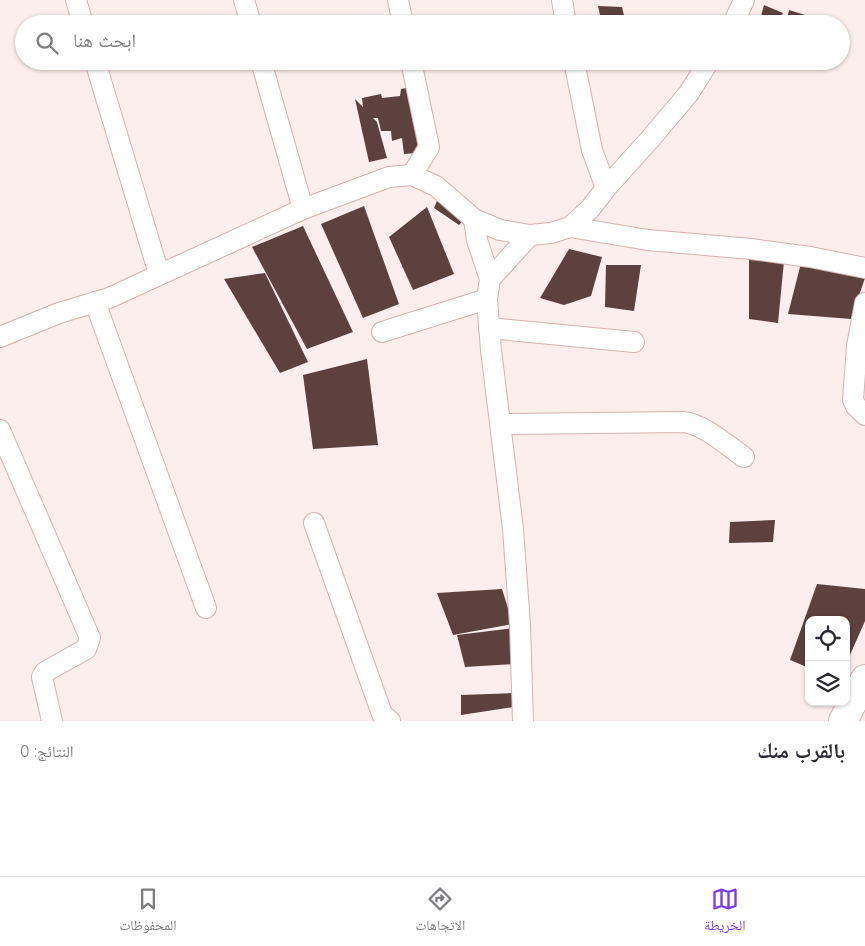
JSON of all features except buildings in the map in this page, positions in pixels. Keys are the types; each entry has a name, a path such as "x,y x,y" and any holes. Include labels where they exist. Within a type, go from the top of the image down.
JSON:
{"street":[{"path":"76,0 80,15"},
{"path":"244,0 248,15"},
{"path":"398,0 401,15"},
{"path":"562,0 564,15"},
{"path":"737,15 744,0"},
{"path":"98,70 159,274"},
{"path":"265,70 303,208"},
{"path":"412,175 429,147 413,70"},
{"path":"576,70 592,150 606,188"},
{"path":"0,337 59,313 108,298 303,208 389,177 412,175 436,186 474,219 500,230 530,235 551,233 570,227 590,209 606,188 651,138 688,93 703,70"},
{"path":"474,219 477,240 490,279 487,299 489,328 513,529 522,660 523,721"},
{"path":"570,227 648,240 751,249 810,257 865,268"},
{"path":"490,279 530,235"},
{"path":"382,332 487,299"},
{"path":"95,302 206,608"},
{"path":"865,303 857,346 852,400 865,415"},
{"path":"489,328 634,342"},
{"path":"501,424 690,422 744,456"},
{"path":"0,430 90,638 86,648 45,672 42,677 52,721"},
{"path":"314,523 382,714 390,721"},
{"path":"854,710 865,679"}]}
